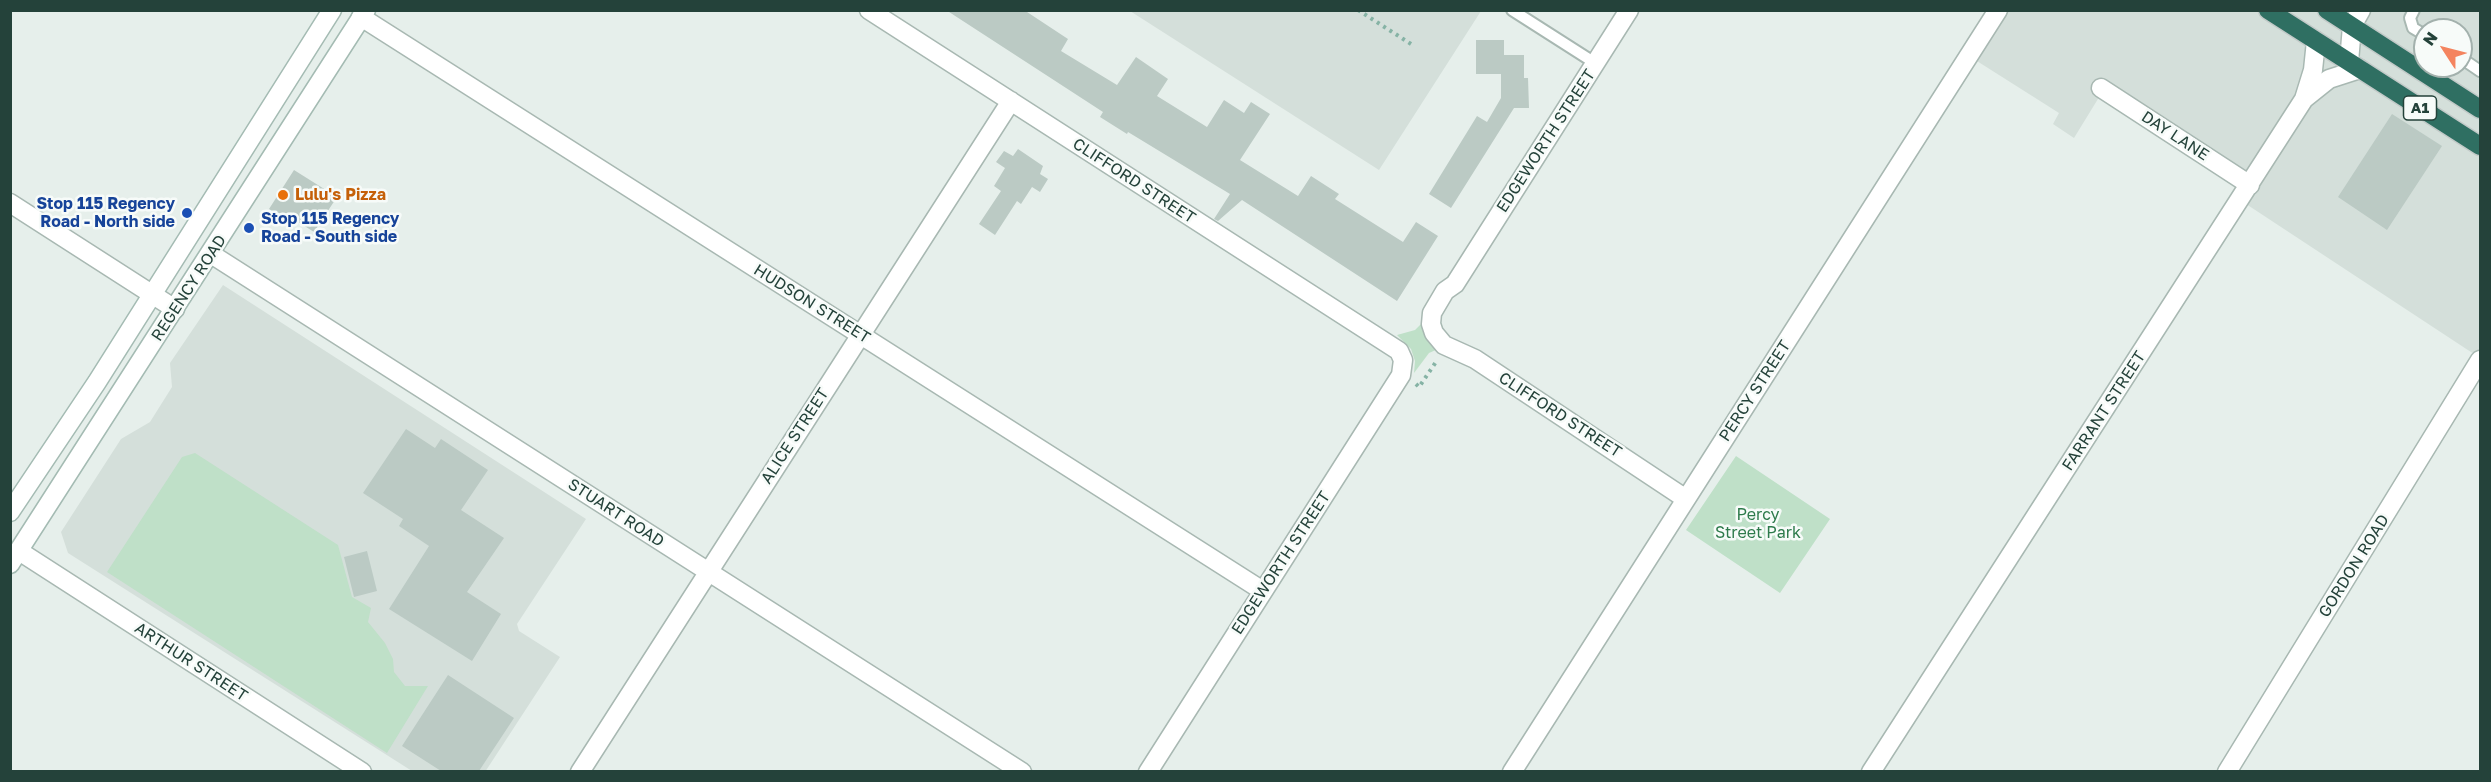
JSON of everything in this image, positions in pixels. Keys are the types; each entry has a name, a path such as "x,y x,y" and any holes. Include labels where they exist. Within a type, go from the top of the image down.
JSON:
{"highway":[{"name":"A1","path":"2268,10 2481,146"},
{"name":"A1","path":"2327,10 2357,18 2481,109"}],"street":[{"name":"REGENCY ROAD","path":"10,512 153,294 332,10"},
{"name":"CLIFFORD STREET","path":"869,10 1399,351 1403,360 1401,375"},
{"name":"EDGEWORTH STREET","path":"1434,333 1432,313 1445,291 1455,284 1629,10"},
{"name":"PERCY STREET","path":"1512,771 1998,10"},
{"name":"REGENCY ROAD","path":"13,557 176,309 364,14"},
{"name":"HUDSON STREET","path":"364,14 1263,591"},
{"path":"2304,99 2329,79 2354,66 2357,18"},
{"name":"FARRANT STREET","path":"1871,771 2304,99 2313,70 2316,41"},
{"name":"DAY LANE","path":"2101,88 2250,185"},
{"name":"ALICE STREET","path":"580,771 1011,101"},
{"path":"10,203 176,309"},
{"name":"STUART ROAD","path":"211,254 1022,771"},
{"name":"CLIFFORD STREET","path":"1434,333 1447,346 1475,360 1686,499"},
{"name":"GORDON ROAD","path":"2233,769 2481,360"},
{"name":"EDGEWORTH STREET","path":"1148,771 1401,375"},
{"name":"ARTHUR STREET","path":"13,557 362,771"}],"lane":[{"path":"1512,10 1595,63"},
{"path":"2413,28 2410,18 2414,10"}],"path":[{"path":"1358,10 1411,44"},
{"path":"1401,375 1419,387 1447,346"}],"shaded area":[{"path":"1130,11 1481,11 1379,170"},
{"path":"1998,11 2480,11 2480,358 2240,200 2247,189 2101,94 2074,138 2053,124 2059,113 1969,56"},
{"path":"223,285 586,519 517,624 519,631 560,657 485,772 412,771 68,553 61,532 121,439 150,422 172,387 170,363"}],"green space":[{"path":"1425,320 1438,349 1429,353 1414,373 1415,361 1411,349 1397,335 1415,330"},
{"path":"195,453 338,545 352,597 371,608 368,622 385,643 393,659 394,672 405,686 428,686 387,753 107,572 182,457"},
{"name":"Percy Street Park","path":"1736,456 1830,519 1780,593 1686,530"}],"building":[{"path":"946,10 1024,10 1068,39 1061,51 1117,85 1136,57 1168,79 1157,96 1207,127 1224,100 1244,113 1251,102 1270,114 1240,160 1298,196 1311,176 1339,194 1335,199 1403,242 1416,222 1438,236 1397,301 1242,200 1218,221 1214,219 1230,194 1100,117 1103,112"},
{"path":"1476,40 1504,40 1504,55 1524,55 1524,78 1528,78 1529,108 1514,108 1451,208 1429,194 1477,116 1487,122 1501,98 1501,74 1476,74"},
{"path":"2392,114 2442,146 2387,230 2338,197"},
{"path":"1018,149 1043,166 1040,174 1048,179 1040,192 1032,187 1021,204 1017,201 995,235 979,224 1001,191 994,186 1005,168 996,162 1004,151 1013,156"},
{"path":"294,170 337,197 314,232 284,213 282,217 269,209"},
{"path":"406,429 435,448 441,439 488,470 461,510 504,538 467,592 501,614 472,661 389,609 429,546 399,526 403,519 363,493"},
{"path":"367,551 377,591 354,597 344,557"},
{"path":"448,675 514,718 479,771 441,771 402,746"}],"place":[{"name":"Lulu's Pizza","path":"283,195"},
{"name":"Stop 115 Regency Road - North side","path":"187,213"},
{"name":"Stop 115 Regency Road - South side","path":"249,228"}]}
